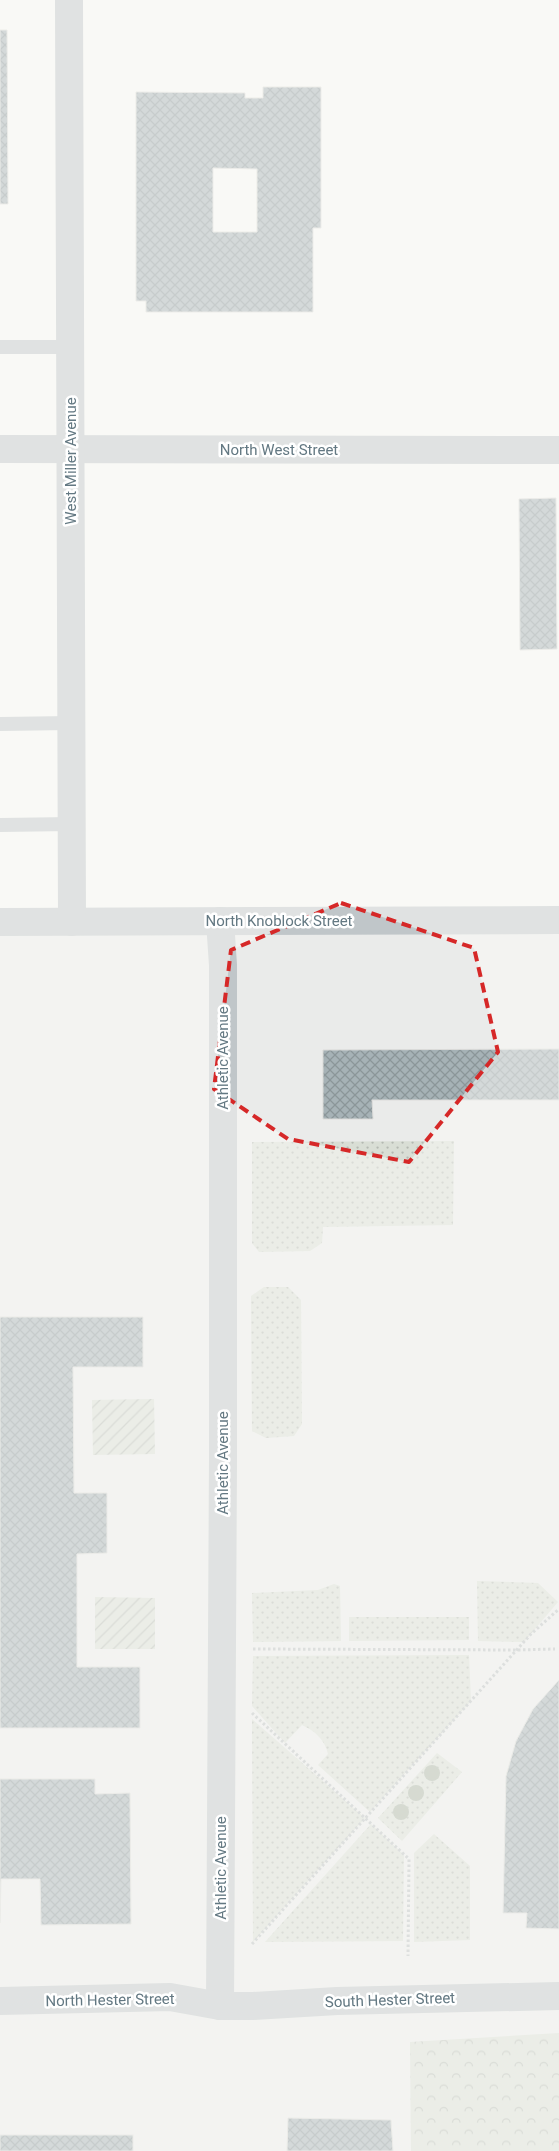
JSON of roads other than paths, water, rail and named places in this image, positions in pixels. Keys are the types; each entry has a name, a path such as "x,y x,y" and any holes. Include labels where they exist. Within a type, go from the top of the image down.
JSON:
{"street":[{"name":"West Miller Avenue","path":"69,0 72,922"},
{"name":"North West Street","path":"0,449 559,450"},
{"name":"North Knoblock Street","path":"0,922 559,920"},
{"name":"Athletic Avenue","path":"220,921 223,965 223,1271 220,2006"},
{"name":"South Hester Street","path":"220,2006 559,1996"},
{"name":"North Hester Street","path":"0,2002 170,1997 220,2006"}],"lane":[{"path":"0,347 70,348"},
{"path":"0,724 71,723"},
{"path":"0,825 72,824"}]}
